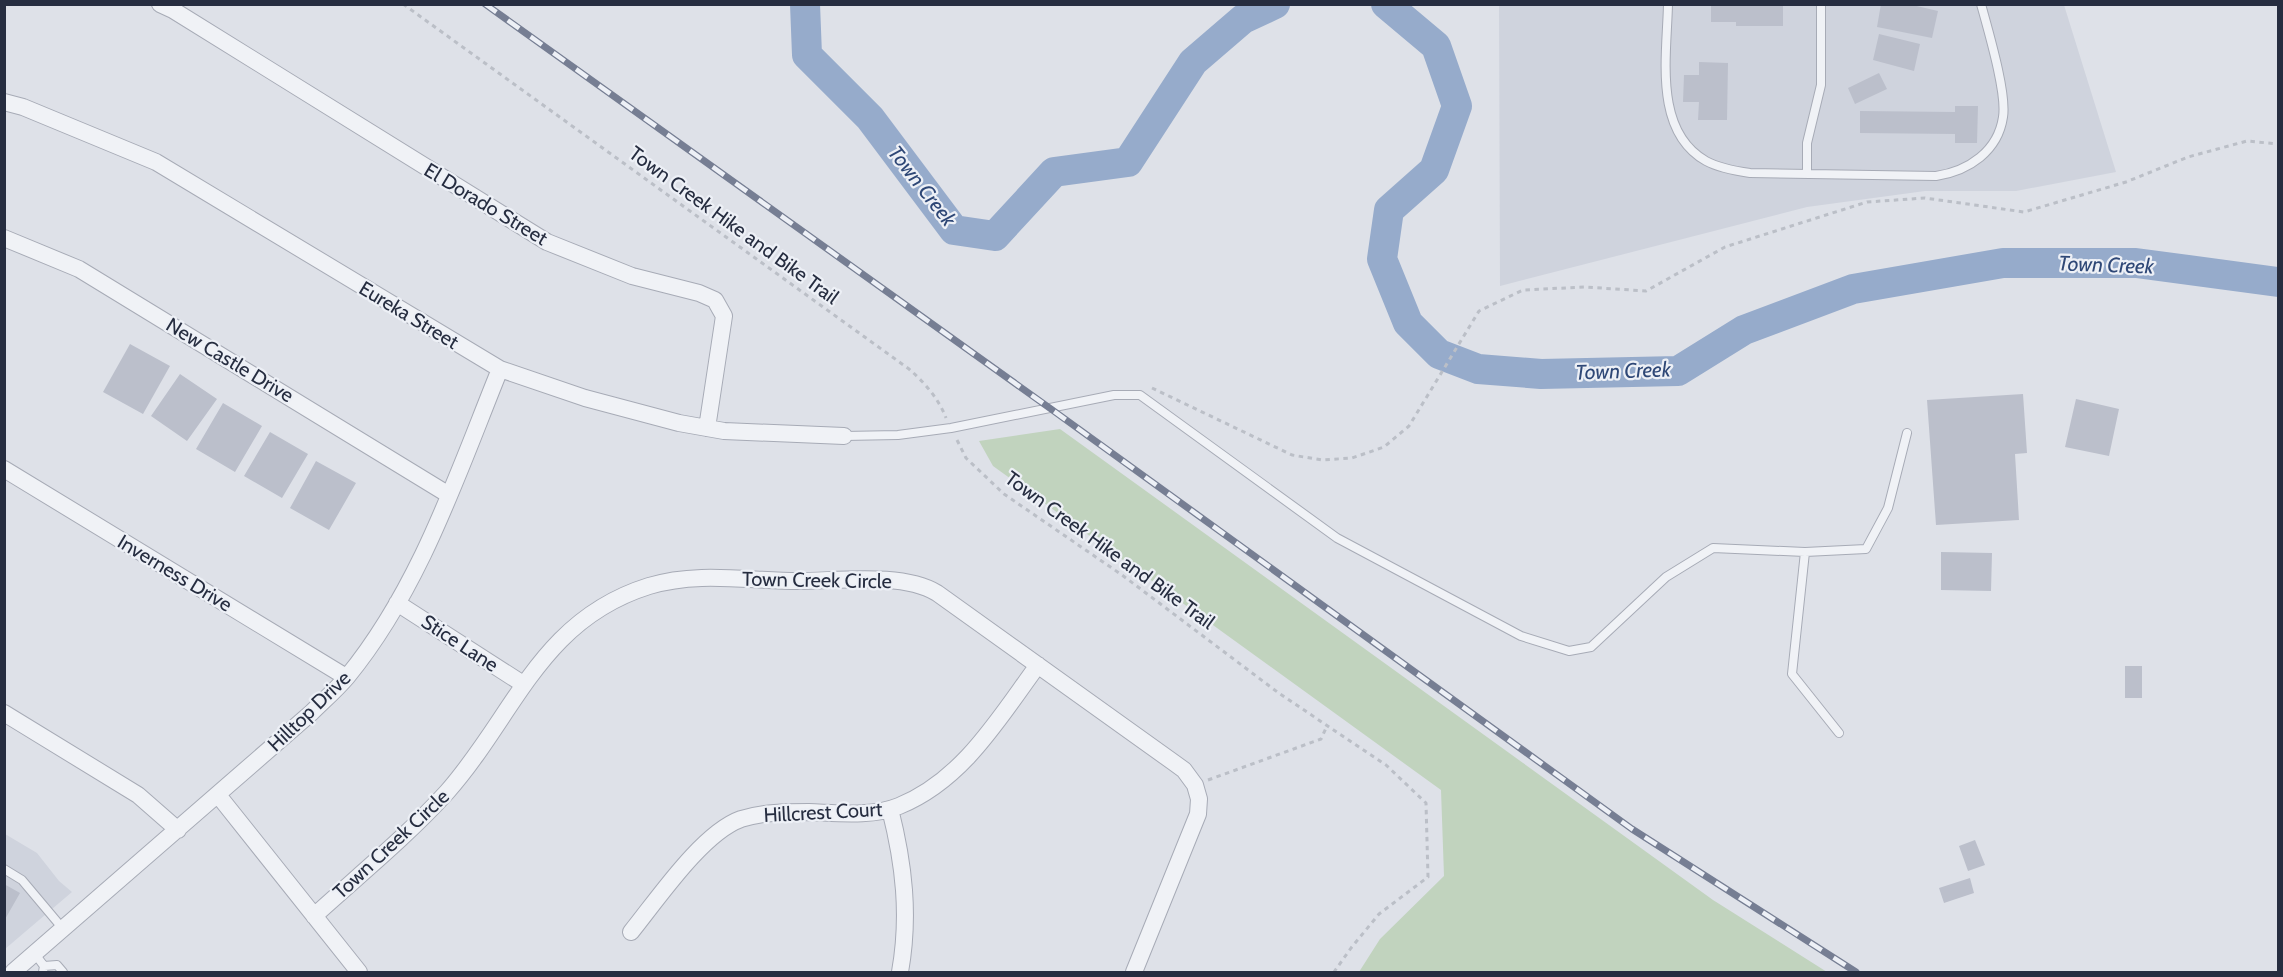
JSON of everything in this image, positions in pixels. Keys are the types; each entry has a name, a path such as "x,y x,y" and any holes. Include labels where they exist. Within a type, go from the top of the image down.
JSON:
{"street":[{"name":"El Dorado Street","path":"160,4 547,242 632,276 699,293 715,300 724,316 707,428"},
{"name":"Eureka Street","path":"4,102 23,107 156,162 500,369 585,398 679,423 747,432 844,436"},
{"name":"New Castle Drive","path":"4,238 79,269 449,495"},
{"name":"Hilltop Drive","path":"12,972 41,964 64,930 311,713 346,677 397,603 431,541 500,369"},
{"name":"Inverness Drive","path":"4,469 346,677"},
{"name":"Town Creek Circle","path":"314,916 396,843 448,791 489,736 523,684 556,644 601,607 651,586 682,579 711,577 793,581 913,582 924,585 1179,766 1195,785"},
{"name":"Stice Lane","path":"397,603 523,684"},
{"name":"Hillcrest Court","path":"631,932 687,863 723,830 739,820 760,814 863,813 891,809 931,789 947,777 977,747 1038,665"},
{"path":"4,713 138,795 178,830"},
{"path":"1134,972 1195,826 1199,799 1195,785"},
{"path":"218,795 359,972"},
{"path":"891,809 901,855 906,896 904,949 900,972"}],"lane":[{"path":"1668,4 1667,94 1675,131 1706,161 1728,169 1750,173 1936,176 1950,174 1977,161 1999,134 2004,116 2004,102 1981,4"},
{"path":"1807,174 1808,143 1821,85 1821,4"},
{"path":"844,436 898,435 951,428 1114,395 1140,395 1337,538 1521,636 1569,651 1591,647 1666,578 1713,548 1805,552 1866,549 1888,508 1907,433"},
{"path":"1805,552 1792,674 1839,733"},
{"path":"4,869 22,880 64,930"},
{"path":"41,964 57,965 63,972"}],"path":[{"name":"Town Creek Hike and Bike Trail","path":"403,4 909,369 922,381 943,409 966,458 1004,495 1122,575 1280,694 1386,765 1426,803 1428,877 1379,914 1334,972"},
{"path":"1149,387 1292,455 1322,460 1352,458 1384,447 1409,426 1479,311 1523,290 1585,286 1646,291 1725,247 1867,202 1924,198 2024,212 2126,182 2188,157 2247,141 2278,144"},
{"path":"1195,785 1321,739 1327,726"}],"shaded area":[{"path":"1499,5 2064,5 2116,172 2016,191 1925,191 1807,207 1500,286"},
{"path":"5,834 37,853 59,881 72,892 5,949"}],"green space":[{"path":"1060,429 1713,900 1827,972 1359,972 1380,939 1444,876 1441,790 993,466 979,441"}],"building":[{"path":"1711,4 1783,4 1783,26 1736,26 1736,22 1711,22"},
{"path":"1881,4 1908,4 1938,11 1932,38 1877,27"},
{"path":"1879,34 1920,44 1914,71 1873,60"},
{"path":"1699,62 1728,63 1727,120 1698,120 1699,102 1683,102 1684,75 1699,75"},
{"path":"1879,73 1887,89 1855,104 1848,88"},
{"path":"1955,106 1978,106 1977,143 1955,143 1955,134 1860,133 1860,111 1955,112"},
{"path":"130,344 170,366 143,414 103,392"},
{"path":"180,374 217,399 187,441 151,416"},
{"path":"2023,394 2027,453 2015,454 2019,520 1936,525 1927,400"},
{"path":"2076,399 2119,409 2109,456 2065,447"},
{"path":"223,403 262,426 235,472 196,449"},
{"path":"270,432 308,454 282,498 244,476"},
{"path":"316,461 356,483 329,530 290,508"},
{"path":"1941,552 1992,553 1991,591 1941,590"},
{"path":"2125,666 2142,666 2142,698 2125,698"},
{"path":"1975,840 1985,865 1968,871 1959,846"},
{"path":"1970,878 1974,893 1944,903 1939,888"},
{"path":"4,884 20,893 4,921"}],"waterway":[{"name":"Town Creek","path":"805,4 807,55 870,118 954,230 995,236 1054,172 1128,162 1193,62 1243,19 1275,4"},
{"name":"Town Creek","path":"1386,4 1436,46 1457,106 1434,170 1389,210 1382,259 1408,323 1439,354 1478,369 1541,374 1678,371 1744,330 1853,289 2003,263 2136,263 2278,282"}],"railway":[{"path":"485,4 1632,829 1856,972"}]}
